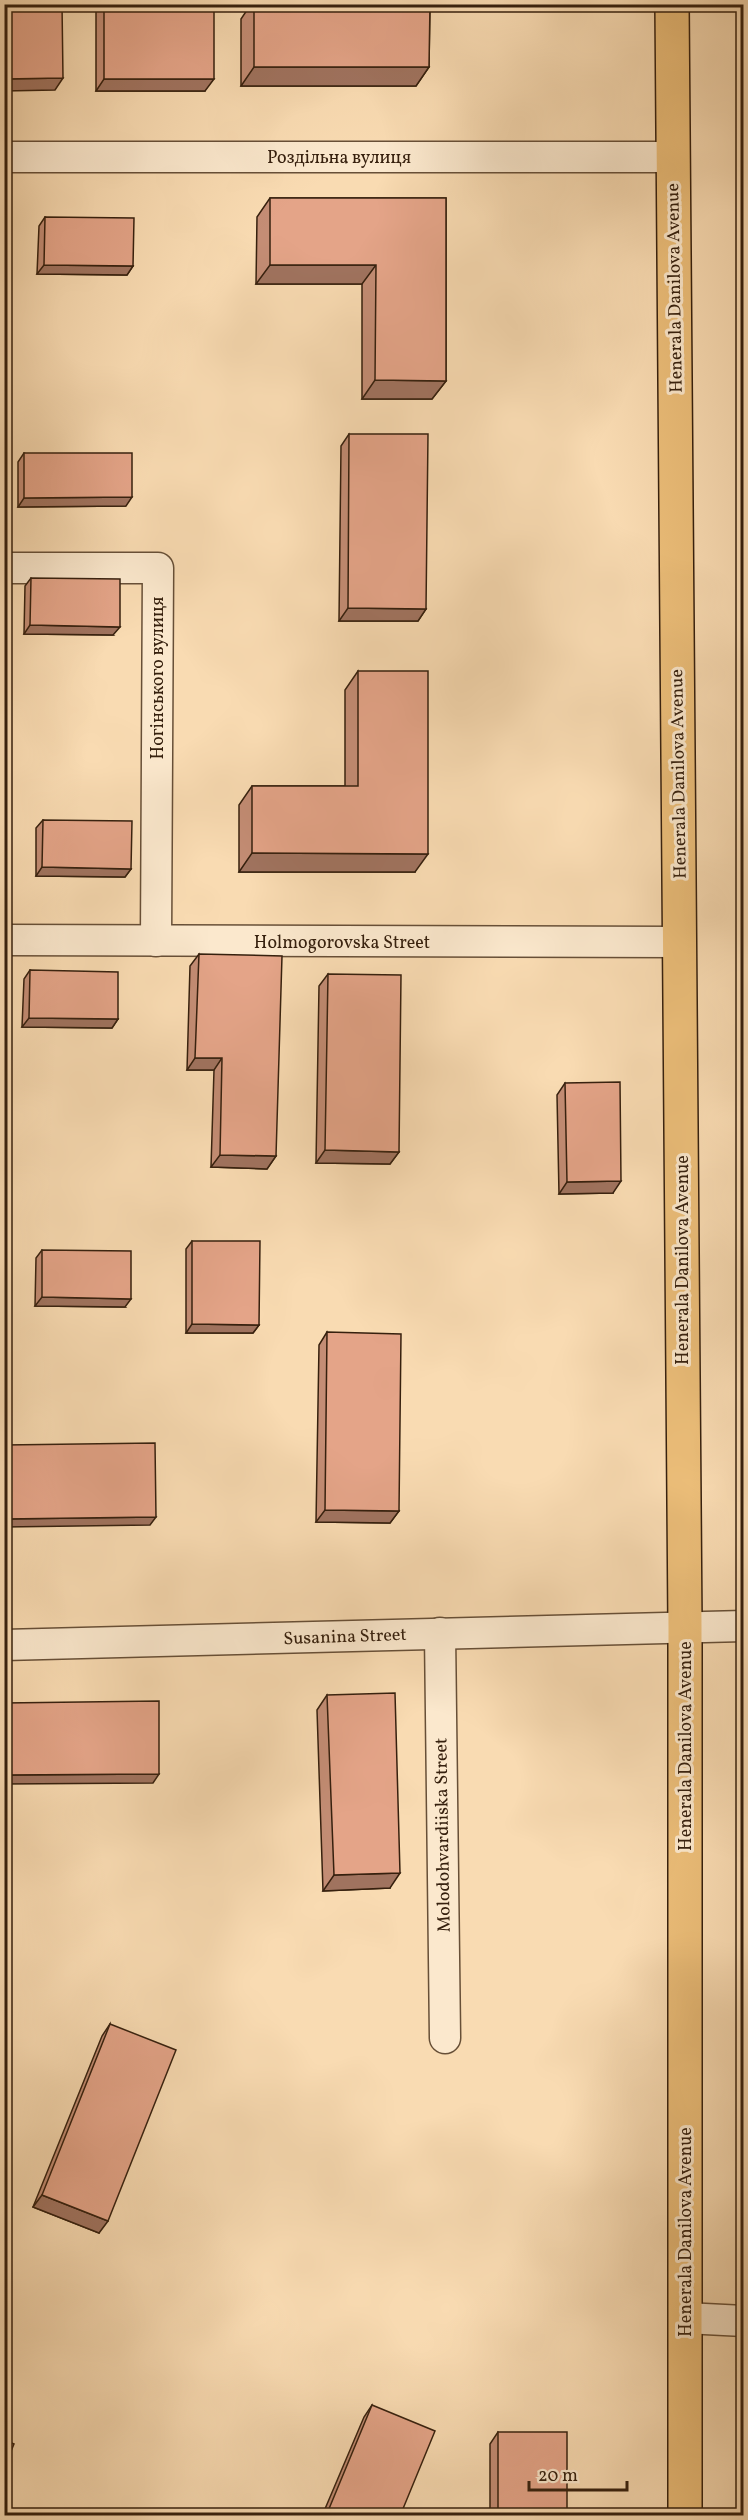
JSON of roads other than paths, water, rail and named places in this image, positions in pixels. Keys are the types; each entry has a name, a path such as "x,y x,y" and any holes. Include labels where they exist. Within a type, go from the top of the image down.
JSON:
{"main road":[{"name":"Henerala Danilova Avenue","path":"672,4 685,1626 685,2516"}],"street":[{"name":"Роздільна вулиця","path":"4,157 673,157"},
{"name":"Ногінського вулиця","path":"4,568 158,568 156,941"},
{"name":"Holmogorovska Street","path":"4,940 680,942"},
{"name":"Susanina Street","path":"4,1645 744,1626"},
{"name":"Molodohvardiiska Street","path":"440,1633 445,2037"},
{"path":"685,2318 744,2321"}]}
